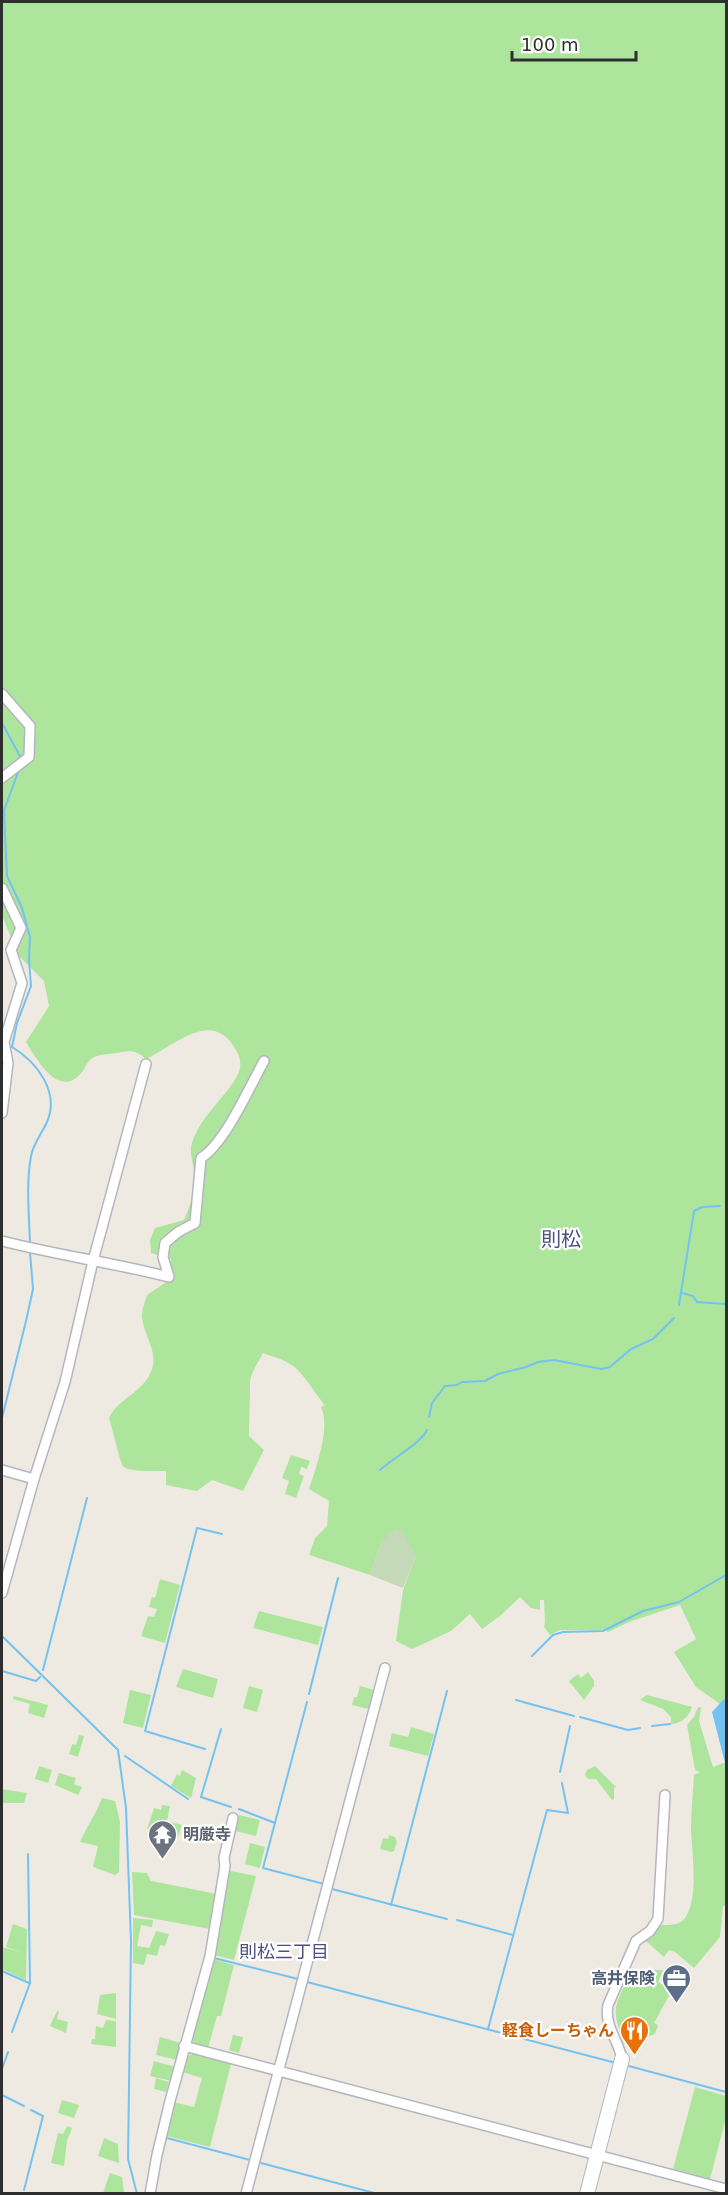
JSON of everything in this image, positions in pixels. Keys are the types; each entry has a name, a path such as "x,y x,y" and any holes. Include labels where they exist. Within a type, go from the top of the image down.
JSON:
{"street":[{"path":"2,694 30,726 28,757 2,778"},
{"path":"2,888 21,928 11,951 22,983 4,1042 8,1063 2,1113"},
{"path":"2,1241 169,1277 162,1257 165,1243 178,1232 195,1223 201,1158 209,1153 223,1134 264,1061"},
{"path":"2,1593 34,1479 65,1382 93,1261 146,1064"},
{"path":"2,1470 34,1479"},
{"path":"246,2193 385,1668"},
{"path":"587,2193 620,2064 619,2044 606,2014 608,2005 636,1941 650,1931 658,1919 665,1795"},
{"path":"150,2193 184,2046 210,1956 225,1866 224,1858 233,1818"},
{"path":"184,2046 726,2189"}],"green space":[{"path":"2,2 726,2 726,1700 720,1704 696,1687 674,1652 696,1639 680,1605 629,1622 608,1632 604,1629 560,1630 550,1635 544,1627 544,1600 540,1600 540,1610 531,1608 520,1597 482,1629 470,1614 451,1631 412,1649 396,1641 403,1590 416,1556 382,1541 370,1575 309,1555 315,1538 327,1526 329,1501 309,1489 321,1448 324,1415 321,1407 325,1405 295,1367 280,1359 263,1353 250,1379 249,1436 264,1450 243,1491 212,1480 197,1491 166,1485 166,1471 132,1470 122,1465 109,1418 119,1405 138,1390 152,1369 152,1350 143,1324 142,1312 147,1295 168,1281 171,1259 151,1253 150,1240 155,1228 184,1220 194,1190 191,1152 193,1140 202,1123 237,1076 240,1063 238,1053 226,1038 216,1031 205,1031 181,1039 146,1059 136,1052 129,1051 97,1056 89,1061 76,1078 68,1082 53,1077 46,1071 26,1042 49,1006 44,981 18,955 2,915"},
{"path":"291,1455 310,1461 307,1469 301,1467 299,1474 304,1476 296,1498 285,1494 289,1481 282,1478"},
{"path":"397,1528 402,1531 416,1556 403,1588 370,1575 382,1541"},
{"path":"160,1579 180,1585 165,1643 141,1636 148,1616 154,1617 157,1609 149,1607 152,1597 155,1598"},
{"path":"259,1611 323,1627 318,1645 253,1628"},
{"path":"183,1669 218,1679 213,1698 176,1687"},
{"path":"588,1672 594,1681 594,1686 584,1700 569,1681 578,1674 581,1678"},
{"path":"249,1686 263,1690 257,1712 243,1708"},
{"path":"360,1686 374,1690 368,1709 352,1705"},
{"path":"130,1690 151,1695 143,1728 123,1723"},
{"path":"647,1695 692,1707 684,1719 671,1724 671,1717 663,1709 640,1700"},
{"path":"14,1696 48,1705 44,1718 28,1713 30,1704 13,1699"},
{"path":"698,1707 701,1707 699,1721 713,1767 726,1762 726,1906 723,1906 720,1937 694,1968 675,1952 669,1950 664,1957 646,1941 660,1925 683,1921 692,1899 694,1876 692,1803 694,1775 700,1772 695,1770 687,1725 694,1717"},
{"path":"411,1727 434,1734 428,1756 389,1746 392,1733 408,1737"},
{"path":"79,1735 84,1736 78,1757 69,1754 72,1744 76,1745"},
{"path":"39,1766 52,1770 48,1783 35,1779"},
{"path":"595,1766 616,1787 614,1788 614,1799 612,1800 596,1779 588,1779 585,1775 587,1770"},
{"path":"182,1770 196,1778 191,1798 171,1786 177,1774 180,1776"},
{"path":"59,1773 76,1778 74,1784 82,1787 78,1795 55,1785"},
{"path":"2,1789 27,1793 24,1803 2,1803"},
{"path":"102,1798 115,1801 120,1822 119,1872 115,1875 93,1867 98,1846 80,1842"},
{"path":"162,1805 170,1806 167,1821 182,1825 178,1837 147,1829 154,1808 161,1810"},
{"path":"239,1815 260,1820 256,1836 235,1831"},
{"path":"389,1835 395,1837 397,1842 394,1851 391,1852 380,1849 383,1838 388,1839"},
{"path":"250,1843 265,1847 260,1868 245,1864"},
{"path":"231,1871 256,1876 234,1960 214,1955 227,1873"},
{"path":"132,1872 147,1873 151,1881 217,1894 210,1929 134,1915"},
{"path":"133,1918 153,1920 152,1927 141,1925 137,1946 149,1948 156,1931 169,1934 165,1946 160,1945 157,1956 147,1954 144,1965 133,1963"},
{"path":"13,1924 27,1929 26,1980 2,1969 2,1947 21,1952 6,1947"},
{"path":"213,1959 234,1965 221,2016 217,2016 208,2048 195,2044 192,2039"},
{"path":"663,1970 658,1982 663,1985 669,1996 654,2023 658,2025 655,2034 624,2044 617,2021 616,2006 632,1971"},
{"path":"116,1993 116,2019 97,2014 100,1995"},
{"path":"57,2011 59,2012 57,2019 68,2022 66,2033 50,2026"},
{"path":"106,2020 116,2021 116,2047 91,2044 92,2039 95,2039 96,2026 103,2028"},
{"path":"233,2035 243,2037 239,2053 229,2050"},
{"path":"160,2037 181,2043 177,2060 156,2055"},
{"path":"192,2054 231,2064 210,2147 166,2136 174,2102 194,2107 202,2078 182,2072 185,2058"},
{"path":"154,2061 175,2067 171,2081 150,2076"},
{"path":"156,2078 169,2082 166,2092 154,2089"},
{"path":"695,2087 726,2096 726,2118 710,2179 673,2169"},
{"path":"62,2100 79,2105 74,2118 58,2113"},
{"path":"67,2126 72,2128 67,2141 64,2166 51,2163 58,2133 63,2134"},
{"path":"104,2138 118,2144 119,2163 98,2156"},
{"path":"110,2173 122,2177 124,2193 103,2193"}],"water":[{"path":"724,1699 726,1700 725,1763 712,1712"}],"waterway":[{"path":"2,723 22,760"},
{"path":"19,770 4,810 7,876 22,908 30,937 31,986 17,1023 12,1047 37,1069 44,1079 51,1100 47,1122 34,1147 29,1167 30,1243"},
{"path":"679,1305 694,1211 702,1207 720,1206"},
{"path":"2,1418 33,1289 30,1252"},
{"path":"682,1293 693,1296 697,1302 726,1304"},
{"path":"429,1417 432,1403 445,1386 462,1382 485,1381 498,1374 538,1362 554,1360 601,1369 610,1367 631,1349 653,1339 674,1318"},
{"path":"380,1470 413,1445 427,1430"},
{"path":"43,1670 87,1498"},
{"path":"205,1749 145,1731 197,1528 222,1534"},
{"path":"532,1656 553,1635 563,1632 603,1631 643,1611 679,1602 726,1575"},
{"path":"309,1694 338,1578"},
{"path":"2,1636 118,1750 126,1808 131,1941 128,2159 137,2194"},
{"path":"2,1671 36,1681 40,1677"},
{"path":"391,1905 447,1691"},
{"path":"516,1700 574,1716"},
{"path":"307,1702 263,1868 324,1884"},
{"path":"580,1717 628,1730 640,1728"},
{"path":"652,1726 670,1724"},
{"path":"560,1772 570,1726"},
{"path":"221,1729 201,1797 231,1807"},
{"path":"125,1756 188,1799"},
{"path":"488,2029 547,1810 568,1813 562,1783"},
{"path":"239,1809 275,1823"},
{"path":"12,2032 30,1983 28,1854"},
{"path":"332,1889 447,1919"},
{"path":"457,1920 513,1935"},
{"path":"214,1958 298,1979"},
{"path":"2,1971 29,1983"},
{"path":"307,1982 616,2063"},
{"path":"2,2069 8,2052"},
{"path":"625,2065 726,2092"},
{"path":"2,2095 24,2106"},
{"path":"24,2190 43,2116 31,2110"},
{"path":"167,2138 250,2160"},
{"path":"261,2163 378,2194"}],"place":[{"name":"明厳寺","path":"162,1860"},
{"name":"高井保険","path":"676,2004"},
{"name":"軽食しーちゃん","path":"635,2056"}],"district":[{"name":"則松","path":"561,1239"},
{"name":"則松三丁目","path":"284,1951"}]}
